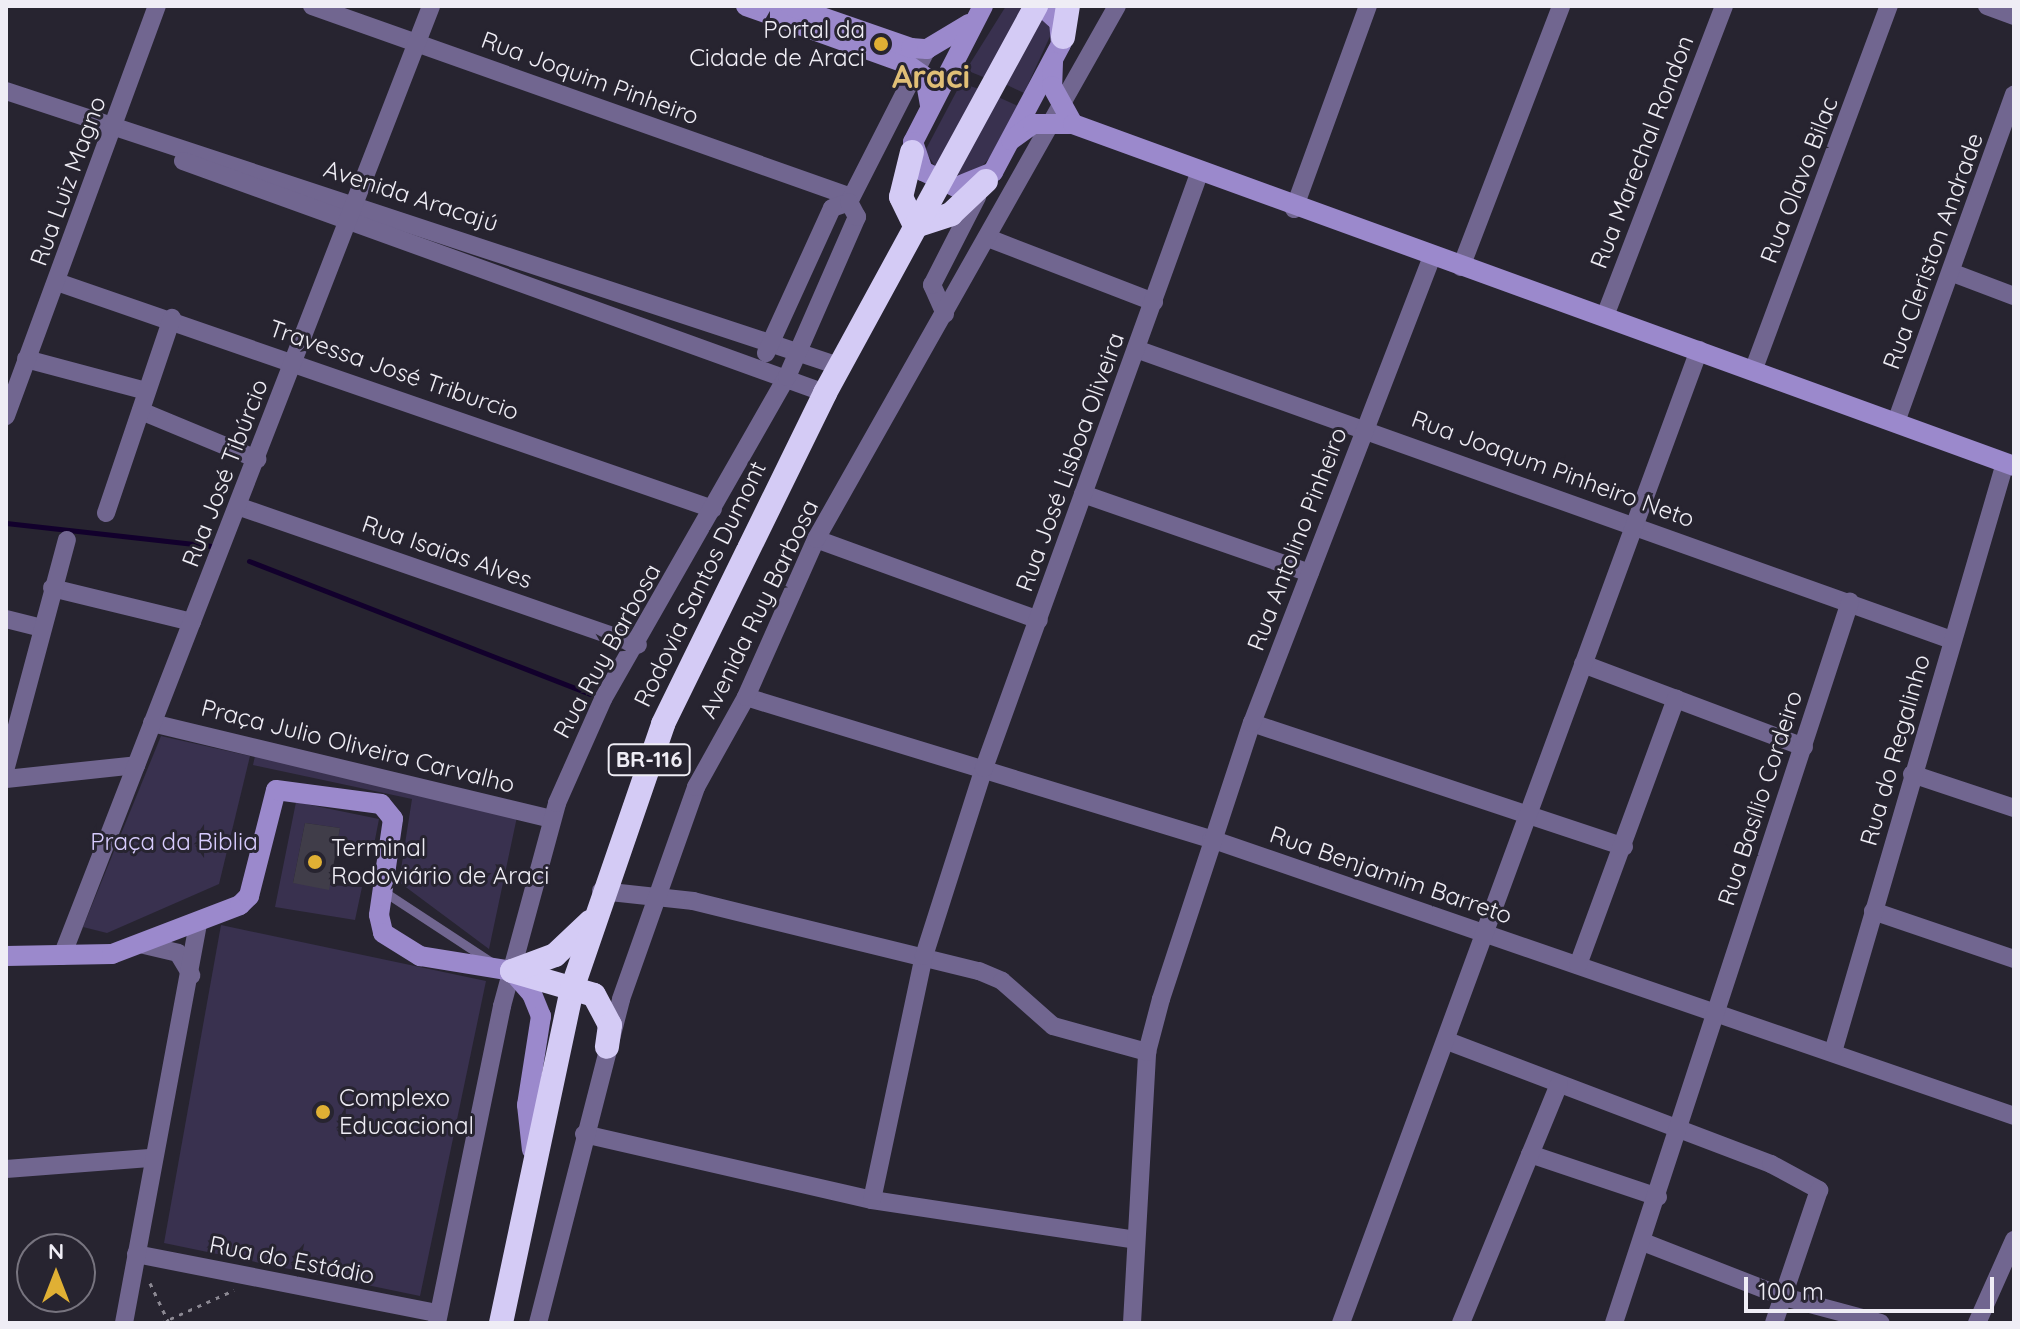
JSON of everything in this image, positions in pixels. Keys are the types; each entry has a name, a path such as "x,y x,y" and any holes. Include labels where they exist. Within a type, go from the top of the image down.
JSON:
{"highway":[{"name":"Rodovia Santos Dumont","path":"501,1323 532,1150 572,989 601,891 683,679 839,366 939,180 1039,6"},
{"path":"1058,47 1068,6"},
{"path":"912,152 901,197 915,226 951,214 986,181"},
{"path":"503,968 555,955 592,920"},
{"path":"503,968 572,989 602,1002 607,1047"}],"main road":[{"path":"746,6 915,69 925,77 930,105"},
{"path":"790,6 927,49 969,24"},
{"path":"983,6 969,24 930,105 912,152 939,180 964,188 986,181 1011,140 1058,47"},
{"path":"1039,6 1055,16 1058,47 1051,78 1064,118"},
{"path":"1011,140 1033,124 1064,118 1294,209 1605,316 2010,465"},
{"path":"6,956 62,956 144,945 198,923 249,896 270,799 290,787 391,809 379,925 396,946 503,968 541,1016 527,1105 532,1150"}],"street":[{"name":"Rua Luiz Magno","path":"6,416 157,6"},
{"name":"Rua Joquim Pinheiro","path":"312,6 418,41 850,199"},
{"name":"Rua José Tibúrcio","path":"62,956 240,507 431,6"},
{"path":"1058,47 1080,6"},
{"name":"Avenida Ruy Barbosa","path":"538,1323 607,1047 696,787 746,697 816,539 988,238 1064,118 1117,6"},
{"path":"1294,209 1368,6"},
{"path":"1461,267 1561,6"},
{"name":"Rua Marechal Rondon","path":"1605,316 1724,6"},
{"name":"Rua Olavo Bilac","path":"1753,371 1889,6"},
{"path":"1987,6 2014,16"},
{"path":"760,367 832,208 850,199 927,49"},
{"name":"Avenida Aracajú","path":"6,91 112,131"},
{"name":"Rua Cleriston Andrade","path":"1896,422 2008,137 2014,95"},
{"name":"Avenida Aracajú","path":"6,101 112,131 839,366"},
{"name":"Rua José Lisboa Oliveira","path":"872,1200 924,956 984,768 1200,171"},
{"path":"945,314 932,285 986,181"},
{"name":"Rua Ruy Barbosa","path":"438,1318 503,968 551,819 582,740 787,377 857,217 850,199"},
{"name":"Avenida Aracajú","path":"353,210 825,393"},
{"path":"988,238 1154,302"},
{"name":"Rua Antolino Pinheiro","path":"1132,1323 1147,1052 1211,839 1252,723 1432,257"},
{"path":"1953,273 2014,296"},
{"name":"Travessa José Triburcio","path":"57,282 295,359 713,509"},
{"path":"106,513 172,318"},
{"name":"Rua Joaqum Pinheiro Neto","path":"1136,349 1366,425 1952,640"},
{"path":"1341,1323 1450,1042 1633,525 1699,350"},
{"path":"26,359 146,391"},
{"path":"141,411 257,459"},
{"name":"Rua do Regalinho","path":"1833,1052 1952,640 2010,465"},
{"path":"1083,494 1310,573"},
{"name":"Rua Isaias Alves","path":"240,507 638,645"},
{"path":"816,539 1039,620"},
{"path":"6,767 67,540"},
{"path":"52,588 192,622"},
{"name":"Rua Basílio Cordeiro","path":"1614,1323 1658,1197 1715,1009 1850,602"},
{"path":"6,619 41,628"},
{"path":"1583,664 1804,747"},
{"name":"Rua Benjamim Barreto","path":"746,697 1211,839 1715,1009 2014,1116"},
{"path":"1578,965 1624,847 1676,698"},
{"name":"Praça Julio Oliveira Carvalho","path":"152,723 551,819"},
{"path":"1252,723 1529,818 1624,847"},
{"path":"6,779 136,765"},
{"path":"1912,774 2014,808"},
{"path":"601,891 656,898 924,956 992,975 1059,1028 1147,1052"},
{"path":"1873,911 2014,959"},
{"path":"124,1323 150,1158 191,975 198,923"},
{"path":"144,945 178,953 191,975"},
{"path":"1450,1042 1680,1129 1819,1190 1774,1323"},
{"path":"1461,1323 1559,1084"},
{"path":"584,1134 872,1200 1136,1240"},
{"path":"1530,1154 1658,1197"},
{"path":"6,1169 150,1158"},
{"path":"1977,1323 2014,1240"},
{"path":"1643,1242 1784,1297 1881,1323"},
{"name":"Rua do Estádio","path":"136,1254 438,1318"}],"lane":[{"path":"382,890 503,968"}],"path":[{"path":"136,1254 168,1321"},
{"path":"161,1323 259,1279"}],"green space":[{"path":"1006,6 1024,8 988,79 966,70"},
{"path":"1041,14 1052,32 1024,93 1005,84"},
{"path":"961,83 979,89 937,169 925,151"},
{"path":"998,97 1018,106 990,157 978,171 953,176"},
{"name":"Praça da Biblia","path":"161,736 250,756 219,884 107,933 83,927"},
{"path":"255,756 518,812 489,949 399,882 412,799 253,765"},
{"path":"296,802 379,819 373,850 337,843 340,828 305,823 293,883 362,887 355,920 275,907"},
{"name":"Complexo Educacional","path":"221,925 486,981 420,1296 164,1243"}],"building":[{"name":"Terminal Rodoviário de Araci","path":"305,823 340,828 329,890 293,883"}],"waterway":[{"path":"6,523 212,546"},
{"path":"249,561 590,694"}],"place":[{"name":"Portal da Cidade de Araci","path":"881,44"},
{"name":"Terminal Rodoviário de Araci","path":"315,862"},
{"name":"Complexo Educacional","path":"323,1112"}],"district":[{"name":"Araci","path":"931,76"}]}
